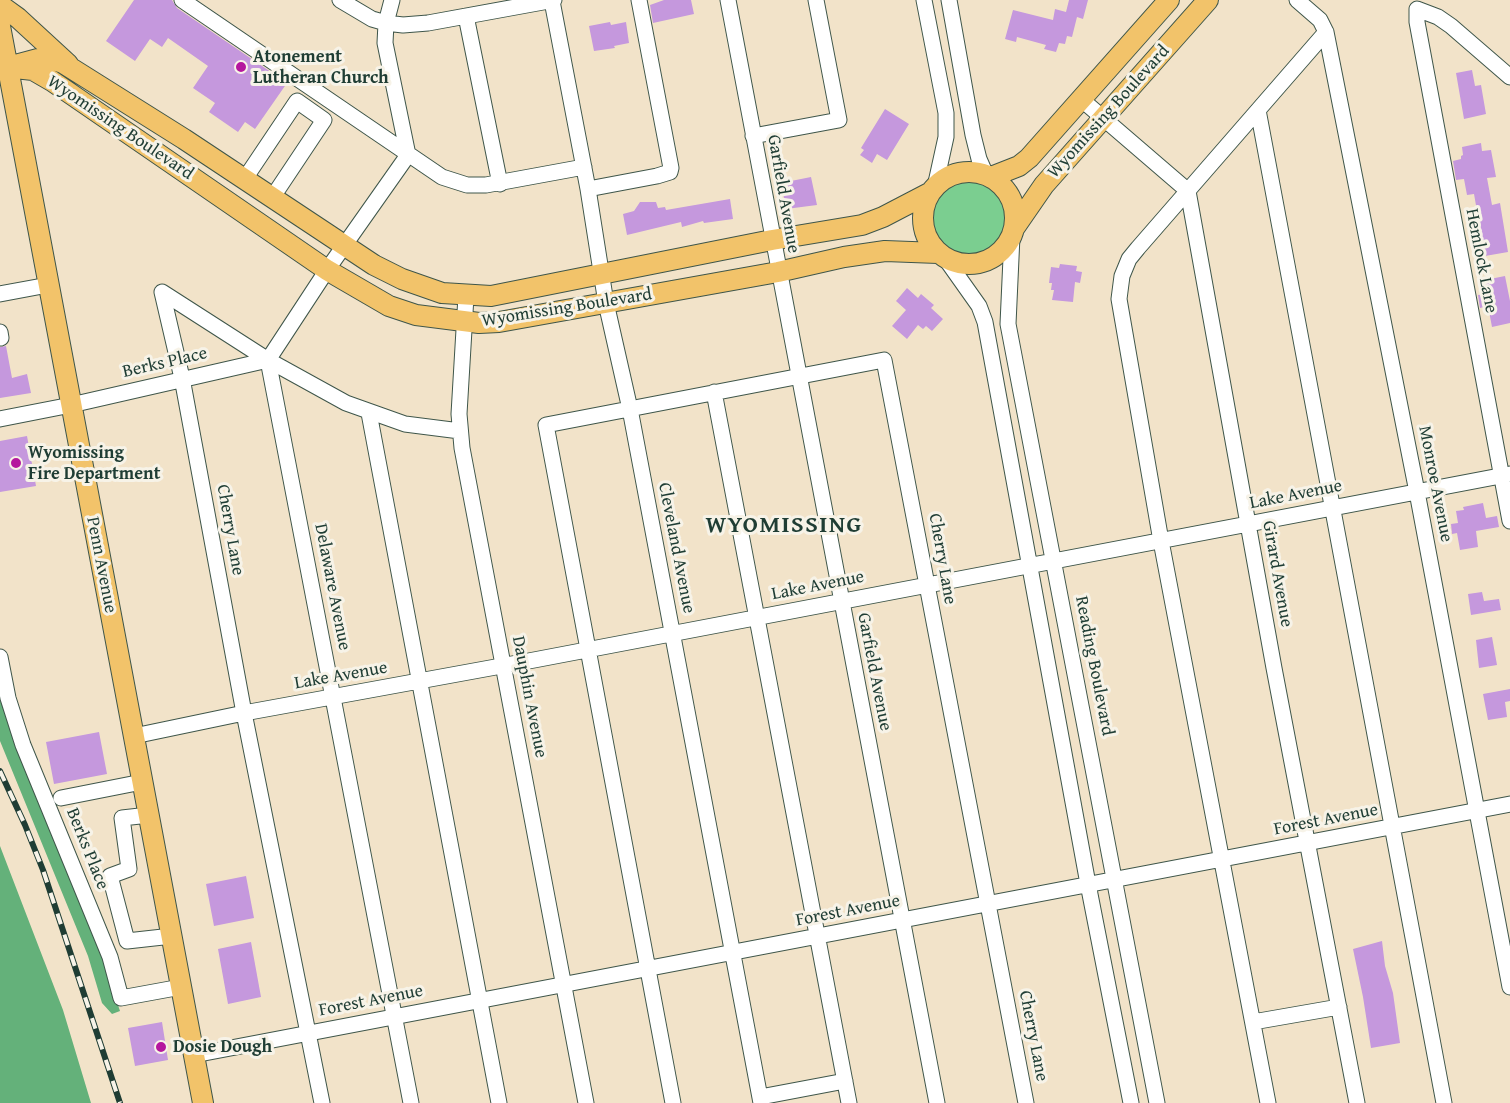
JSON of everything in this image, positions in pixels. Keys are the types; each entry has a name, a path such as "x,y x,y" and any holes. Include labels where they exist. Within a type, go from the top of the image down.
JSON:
{"main road":[{"name":"Wyomissing Boulevard","path":"988,176 1013,169 1029,158 1169,0"},
{"name":"Wyomissing Boulevard","path":"1013,232 1044,185 1208,0"},
{"path":"0,5 52,48 72,69"},
{"name":"Penn Avenue","path":"0,26 5,68 203,1103"},
{"name":"Wyomissing Boulevard","path":"5,68 38,58 51,59 72,69 184,139 344,247 402,279 442,293 490,296 772,240 862,225 883,217 933,190"},
{"name":"Wyomissing Boulevard","path":"5,68 33,70 52,81 327,270 389,306 416,315 479,323 499,322 778,272 844,257 885,251 942,256"},
{"path":"962,172 974,172 988,176 1001,185 1012,201 1015,214 1013,232 998,255 983,262 966,265 942,256 927,237 923,224 923,211 933,190 945,179 962,172"}],"street":[{"path":"182,0 425,167 451,181 475,186 500,184 584,168"},
{"path":"340,0 372,19 403,25 428,23 553,0"},
{"path":"268,360 327,270 408,155 385,43 386,23 392,0"},
{"name":"Cleveland Avenue","path":"553,0 588,189 606,303 630,409 761,1100"},
{"path":"588,189 670,172 639,0"},
{"name":"Garfield Avenue","path":"728,0 937,1103"},
{"path":"753,136 839,120 816,0"},
{"path":"924,0 946,113 946,137 933,190"},
{"path":"949,0 973,135 979,159 988,176"},
{"name":"Monroe Avenue","path":"1297,0 1320,20 1326,32 1417,492 1510,987"},
{"name":"Hemlock Lane","path":"1510,77 1451,26 1438,17 1417,9 1417,22 1506,475 1510,521"},
{"path":"466,16 500,184"},
{"path":"1268,1103 1161,541 1119,299 1122,276 1130,259 1326,32"},
{"path":"1081,99 1188,191"},
{"path":"244,180 297,101 324,120 272,198"},
{"path":"1258,110 1444,1103"},
{"name":"Girard Avenue","path":"1188,191 1357,1103"},
{"name":"Reading Boulevard","path":"1013,232 1008,324 1157,1103"},
{"path":"942,256 979,306 985,322 1088,884 1131,1103"},
{"path":"0,294 48,285"},
{"name":"Cherry Lane","path":"322,1103 244,713 182,378 162,292 268,360 346,403 369,413 422,428 460,432"},
{"name":"Dauphin Avenue","path":"466,296 460,432 586,1103"},
{"name":"Berks Place","path":"0,418 71,405 268,360"},
{"name":"Delaware Avenue","path":"268,360 411,1103"},
{"name":"Cherry Lane","path":"588,650 546,425 884,360 1026,1103"},
{"path":"714,392 849,1103"},
{"path":"369,413 499,1103"},
{"name":"Lake Avenue","path":"134,736 244,713 334,698 1506,475"},
{"path":"588,650 673,1103"},
{"name":"Berks Place","path":"0,657 8,698 23,745 104,944 121,998 181,987"},
{"path":"61,798 142,782"},
{"name":"Forest Avenue","path":"194,1055 1510,804"},
{"path":"127,941 110,876 129,868 122,818 149,815"},
{"path":"104,944 172,936"},
{"path":"1253,1022 1339,1007"},
{"path":"761,1100 845,1081"}],"green space":[{"path":"968,182 982,185 994,193 1002,205 1005,219 1002,233 994,245 982,253 968,256 954,253 942,245 934,233 931,219 934,205 942,193 954,185"},
{"path":"0,700 101,955 120,1011 112,1014 102,1003 88,956 0,741"},
{"path":"0,846 63,1010 91,1103 0,1103"}],"building":[{"name":"Atonement Lutheran Church","path":"134,0 172,0 177,8 287,83 255,129 245,122 238,132 209,112 215,103 193,88 208,66 168,38 162,47 150,39 135,61 106,41"},
{"path":"664,0 691,0 694,14 653,23 650,5"},
{"path":"1069,0 1088,0 1083,19 1077,17 1072,37 1067,36 1065,44 1059,43 1056,52 1044,49 1046,45 1017,37 1016,42 1005,39 1013,10 1053,20 1055,9 1066,12"},
{"path":"610,22 611,25 626,22 629,43 594,51 589,26"},
{"path":"1472,70 1475,86 1481,85 1486,114 1464,119 1456,73"},
{"path":"885,109 909,124 887,160 877,154 872,163 860,155 864,150 861,148"},
{"path":"1481,143 1482,151 1491,150 1496,177 1487,178 1492,205 1500,203 1508,252 1485,256 1483,244 1478,245 1475,228 1480,228 1474,194 1467,195 1464,179 1456,180 1453,161 1461,159 1462,147"},
{"path":"811,177 817,205 786,209 781,183"},
{"path":"730,199 733,219 704,223 703,221 682,227 681,222 627,235 623,214 634,211 640,202 656,202 658,208 665,207 666,210"},
{"path":"1060,264 1077,266 1076,271 1082,272 1080,283 1075,282 1073,302 1052,300 1054,290 1051,290 1052,283 1049,283 1051,267 1059,268"},
{"path":"1505,276 1510,301 1510,323 1492,327 1488,306 1480,308 1478,295 1483,294 1480,281"},
{"path":"907,288 918,298 921,294 934,305 931,308 943,319 932,331 926,326 923,329 918,325 907,339 892,326 906,310 896,301"},
{"path":"6,346 12,378 27,374 31,393 0,398 0,347"},
{"name":"Wyomissing Fire Department","path":"27,436 36,486 0,492 0,441"},
{"path":"1483,503 1486,518 1497,516 1499,527 1476,531 1478,547 1460,550 1457,533 1452,534 1451,524 1458,523 1456,511 1464,510 1463,507"},
{"path":"1482,592 1484,601 1499,599 1501,610 1471,615 1468,594"},
{"path":"1492,637 1497,665 1479,668 1476,640"},
{"path":"1510,689 1510,701 1505,702 1507,717 1488,720 1483,694"},
{"path":"99,732 107,774 54,784 46,742"},
{"path":"246,876 254,918 214,926 206,884"},
{"path":"1382,941 1400,1043 1371,1048 1353,949"},
{"path":"251,942 261,997 228,1004 218,949"},
{"path":"162,1022 168,1060 135,1066 128,1028"}],"railway":[{"path":"0,771 43,870 120,1103"}],"place":[{"name":"Atonement Lutheran Church","path":"241,67"},
{"name":"Wyomissing Fire Department","path":"16,463"},
{"name":"Dosie Dough","path":"161,1047"}],"district":[{"name":"WYOMISSING","path":"784,526"}]}
